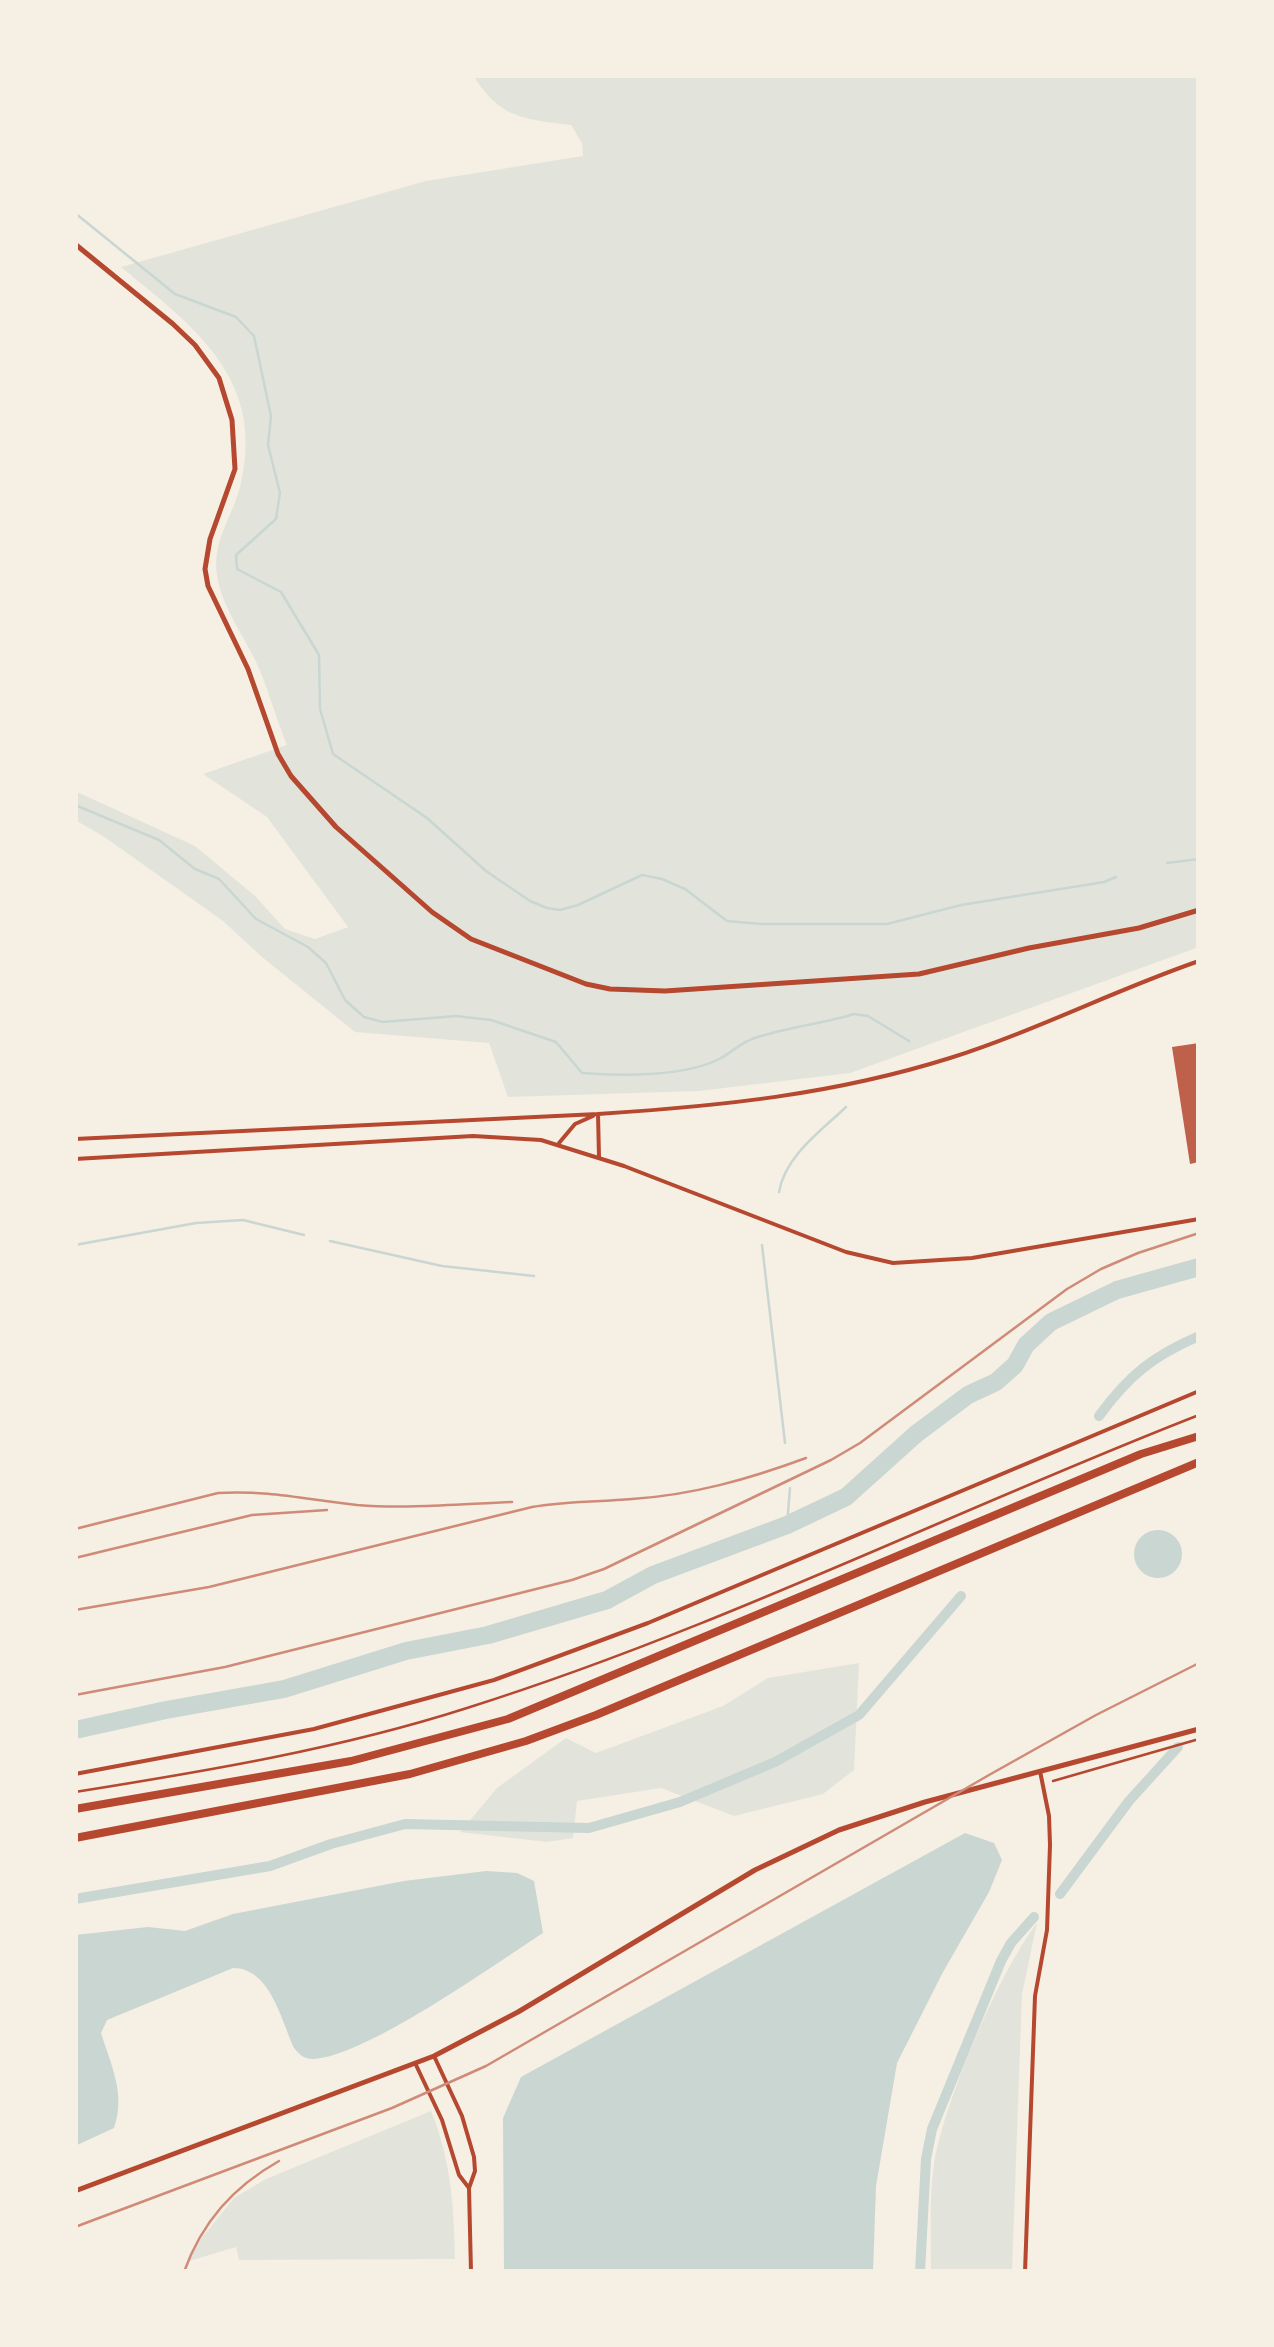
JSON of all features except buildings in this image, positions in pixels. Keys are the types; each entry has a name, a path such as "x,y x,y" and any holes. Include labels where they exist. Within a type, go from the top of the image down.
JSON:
{"highway":[{"path":"75,1810 351,1761 508,1719 1141,1454 1199,1436"},
{"path":"75,1838 355,1787 526,1741 1199,1462"}],"street":[{"path":"75,244 195,344 226,397 236,450 235,469 210,540 205,570 208,586 248,669 278,754 336,827 432,912 471,939 586,984 665,991 919,974 1139,928 1199,910"},
{"path":"75,1139 730,1106 887,1076 953,1057 1199,961"},
{"path":"558,1144 575,1124 598,1114"},
{"path":"598,1114 599,1157"},
{"path":"75,1158 473,1136 558,1144 846,1252 893,1263 972,1258 1199,1218"},
{"path":"75,1774 314,1728 476,1686 648,1623 1199,1391"},
{"path":"75,2191 434,2056 505,2019 811,1841 884,1814 1199,1729"},
{"path":"1025,2272 1034,1996 1046,1930 1050,1845 1040,1772"},
{"path":"434,2056 462,2116 472,2149 475,2170 469,2188 471,2272"},
{"path":"416,2064 442,2120 460,2175 469,2188"}],"path":[{"path":"1053,1781 1199,1739"}],"shaded area":[{"path":"473,75 1199,75 1199,947 850,1073 699,1091 508,1097 489,1043 355,1032 223,921 75,820 75,791 195,846 255,896 285,929 315,939 348,927 267,817 203,774 287,745 253,655 228,610 217,575 217,552 240,487 246,449 243,416 233,386 198,334 121,267 426,181 583,156 582,143 571,125 540,121 503,109"},
{"path":"1158,1530 1175,1537 1182,1554 1175,1571 1158,1578 1141,1571 1134,1554 1141,1537"},
{"path":"859,1663 854,1770 823,1794 734,1816 661,1788 577,1801 573,1838 547,1842 460,1832 497,1788 566,1738 596,1753 723,1706 768,1678"},
{"path":"965,1833 994,1843 1002,1860 989,1892 897,2063 876,2186 873,2272 504,2272 503,2118 521,2077"},
{"path":"486,1871 517,1873 534,1881 543,1933 430,2007 364,2043 313,2059 300,2055 265,1986 246,1970 233,1968 107,2020 101,2033 116,2080 114,2128 75,2146 75,1935 148,1927 185,1931 233,1914 404,1881"},
{"path":"1037,1923 1022,1994 1012,2272 931,2272 932,2177 949,2107 990,2005"},
{"path":"431,2111 450,2184 455,2259 239,2260 236,2247 189,2261 201,2239 234,2198 266,2179"}],"waterway":[{"path":"75,213 175,294 236,317 254,336 271,416 268,445 280,493 276,519 236,555 237,569 281,592 319,655 320,709 333,754 427,818 486,871 530,901 560,910 642,875 685,889 727,921 887,924 961,905 1116,877"},
{"path":"75,805 159,840 195,869 219,879 256,919 308,947 326,963 345,1000 364,1017 383,1022 456,1016 491,1020 556,1042 582,1073 597,1074 653,1074 690,1069 721,1058 755,1038 854,1014 868,1016 909,1041"},
{"path":"1167,863 1199,859"},
{"path":"779,1192 796,1156 846,1107"},
{"path":"75,1245 196,1223 243,1220 304,1235"},
{"path":"330,1241 442,1266 534,1276"},
{"path":"762,1245 785,1443"},
{"path":"75,1730 284,1689 406,1651 488,1635 607,1600 653,1575 787,1525 846,1497 916,1434 968,1395 996,1382 1051,1322 1117,1290 1199,1267"},
{"path":"1099,1416 1143,1368 1199,1336"},
{"path":"787,1525 790,1488"},
{"path":"75,1899 270,1866 405,1824 589,1828 680,1802 775,1762 859,1715 961,1596"},
{"path":"1060,1894 1129,1801 1178,1747"},
{"path":"920,2272 926,2159 932,2129 1001,1961 1034,1917"}],"railway":[{"path":"75,1695 225,1667 604,1569 860,1443 1067,1289 1101,1269 1199,1233"},
{"path":"75,1610 209,1587 532,1507 699,1490 806,1458"},
{"path":"75,1529 218,1493 271,1494 376,1506 512,1502"},
{"path":"75,1558 252,1515 327,1510"},
{"path":"75,2227 392,2108 486,2066 989,1775 1199,1663"},
{"path":"184,2272 200,2237 221,2207 247,2182 279,2161"}]}
